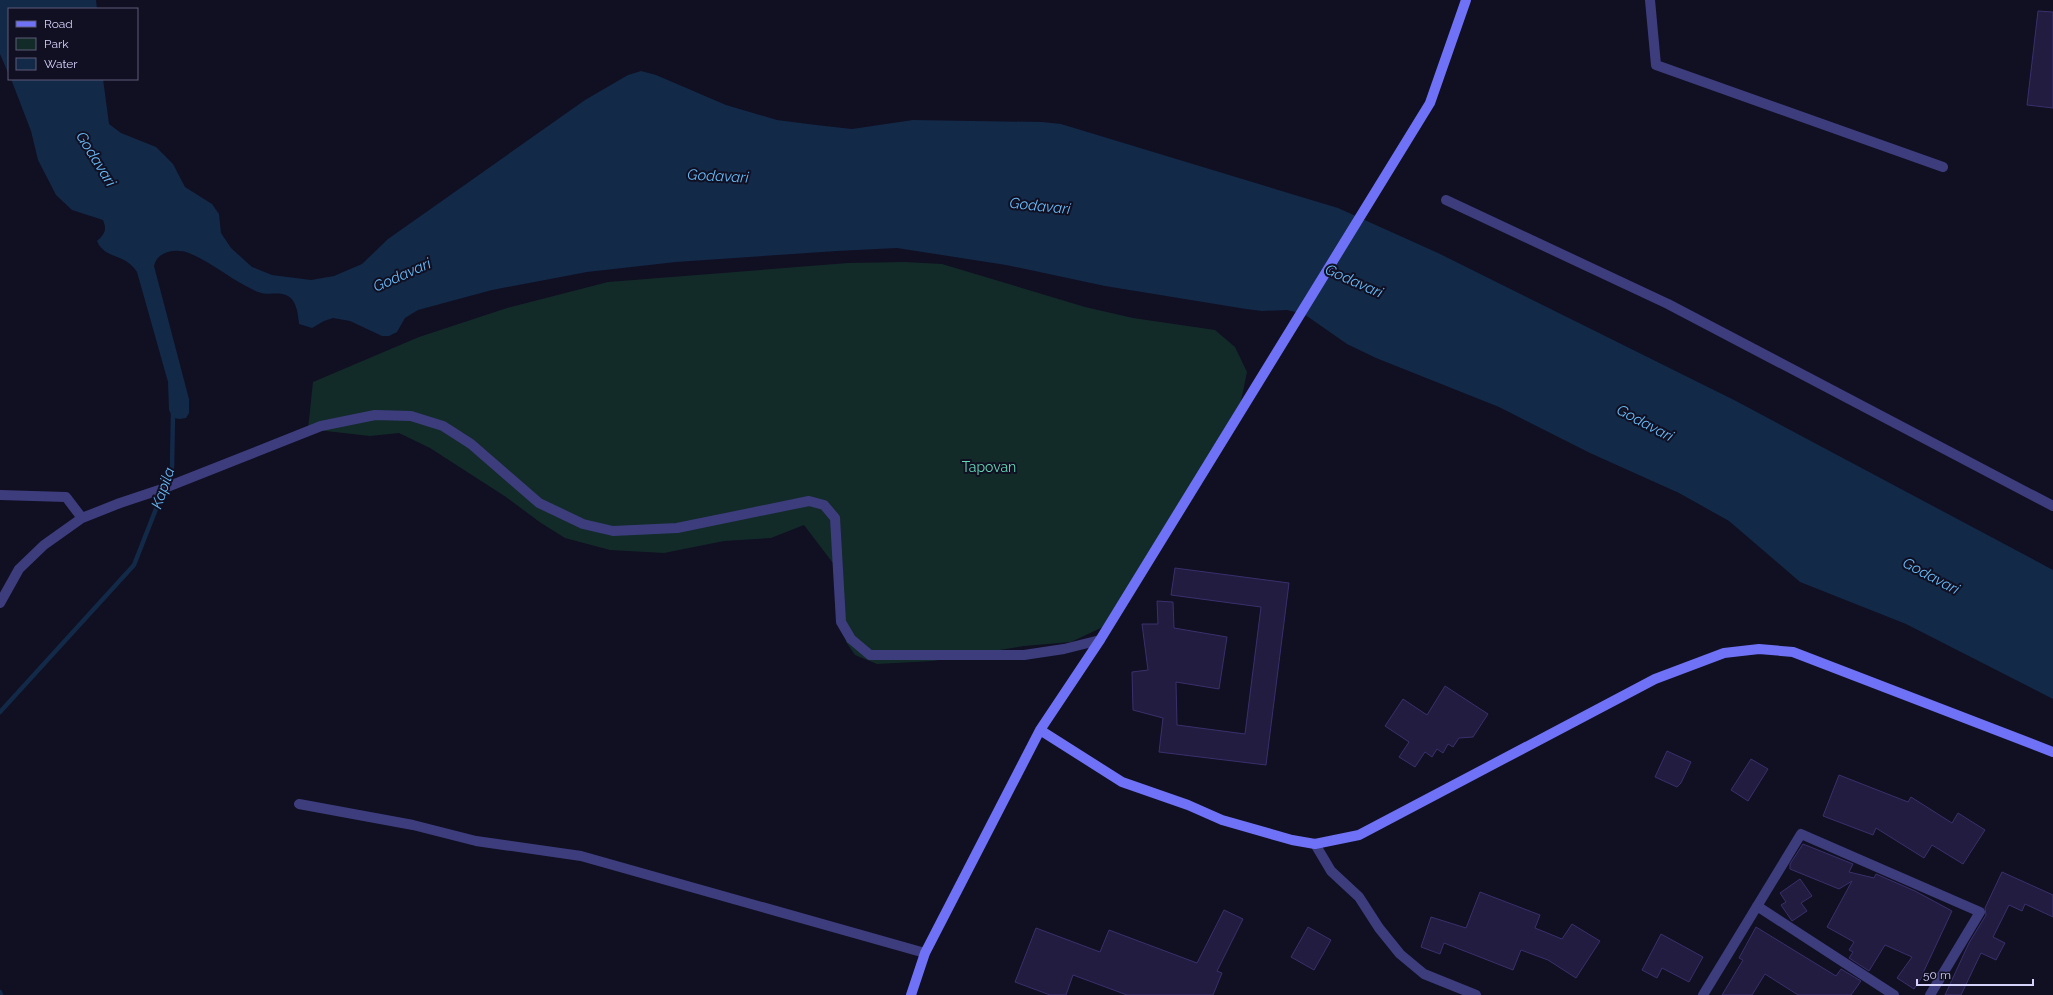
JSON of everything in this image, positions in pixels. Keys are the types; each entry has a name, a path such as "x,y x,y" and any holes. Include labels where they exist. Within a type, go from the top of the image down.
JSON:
{"main road":[{"path":"911,995 925,953 1040,730 1100,640 1430,103 1466,0"},
{"path":"1040,730 1122,782 1188,805 1222,820 1292,840 1315,844 1359,835 1655,679 1724,653 1731,652 1759,649 1793,652 2053,752"}],"street":[{"path":"1650,0 1656,65 1943,167"},
{"path":"1446,200 1668,304 2053,506"},
{"path":"0,603 19,569 44,545 82,518 162,489 321,426 375,416 411,416 443,426 471,444 539,503 583,524 613,531 677,528 809,501 824,505 834,518 841,622 851,640 870,655 1024,655 1064,649 1100,640"},
{"path":"0,495 66,497 82,518"},
{"path":"299,804 412,825 476,840 581,856 925,953"},
{"path":"1703,995 1801,834 1980,912 1930,995"},
{"path":"1315,844 1331,871 1359,897 1379,928 1400,954 1424,974 1476,995"},
{"path":"1757,906 1894,995"}],"green space":[{"name":"Tapovan","path":"905,262 942,264 1085,307 1133,318 1215,330 1235,347 1247,372 1241,401 1105,626 1071,642 1024,646 933,661 877,664 855,655 846,642 842,575 804,525 771,538 724,541 664,553 610,550 565,538 541,523 506,497 430,448 399,433 370,436 308,429 313,382 419,337 507,308 608,282 848,263"}],"water":[{"path":"0,0 96,0 97,8 8,8 8,73 0,54"},
{"name":"Godavari","path":"641,71 656,75 726,105 777,120 816,125 852,129 913,120 1042,122 1061,124 1338,208 1438,253 1736,401 2053,570 2053,699 1906,624 1800,582 1729,521 1679,493 1590,453 1499,407 1376,358 1347,344 1304,314 1287,310 1262,311 1246,309 1105,286 1006,265 897,248 676,262 587,272 492,290 418,310 405,318 397,332 389,336 382,336 350,321 333,318 312,328 299,324 295,305 288,296 258,292 189,253 178,251 168,252 159,257 154,266 189,399 189,413 186,418 173,418 169,410 168,382 137,272 126,261 110,254 100,247 97,241 104,232 105,227 103,220 72,210 56,195 38,160 31,131 11,80 103,80 109,124 121,133 156,147 173,164 185,187 212,204 219,214 221,233 231,248 252,267 272,275 311,280 334,276 362,264 388,239 585,100 628,75"}],"building":[{"path":"2038,11 2053,12 2053,108 2027,105"},
{"path":"1175,568 1289,583 1266,765 1159,752 1163,718 1133,710 1132,672 1148,670 1142,624 1158,624 1157,601 1173,602 1174,628 1227,637 1219,689 1176,682 1177,725 1245,734 1261,607 1171,595"},
{"path":"1445,686 1488,714 1473,737 1459,738 1453,747 1448,744 1443,753 1437,749 1432,757 1425,752 1415,767 1399,757 1409,742 1385,726 1403,699 1427,715"},
{"path":"1667,751 1691,762 1681,783 1677,787 1655,777"},
{"path":"1751,759 1768,769 1748,801 1731,790"},
{"path":"1839,775 1908,802 1911,797 1952,823 1958,813 1985,830 1963,864 1932,845 1924,858 1876,828 1873,835 1823,816"},
{"path":"1803,844 1853,864 1849,872 1874,878 1876,874 1915,891 1952,911 1923,973 1924,974 1914,989 1897,978 1912,957 1885,945 1869,971 1849,958 1853,952 1849,950 1854,942 1827,927 1852,881 1839,889 1790,869 1790,864"},
{"path":"2002,872 2053,895 2053,917 2025,904 2022,911 2009,905 1993,937 2005,943 1996,960 1981,953 1961,995 1945,995 1969,943 1986,915 1985,908"},
{"path":"1800,879 1812,896 1801,903 1807,911 1792,921 1781,905 1786,902 1780,893"},
{"path":"1480,892 1540,915 1535,928 1562,939 1572,924 1600,941 1576,978 1548,960 1521,950 1513,970 1444,943 1440,954 1421,947 1431,917 1466,928"},
{"path":"1224,910 1243,919 1217,971 1222,973 1213,995 1127,995 1073,975 1066,995 1050,995 1015,982 1036,928 1100,952 1109,930 1197,963"},
{"path":"1308,927 1331,940 1314,970 1291,957"},
{"path":"1756,927 1836,976 1841,969 1861,981 1851,995 1798,995 1765,974 1752,995 1722,995 1743,960 1739,958"},
{"path":"1661,934 1703,957 1689,982 1662,968 1657,978 1642,970"}],"waterway":[{"name":"Kapila","path":"0,712 134,565 172,468 173,413"}]}
